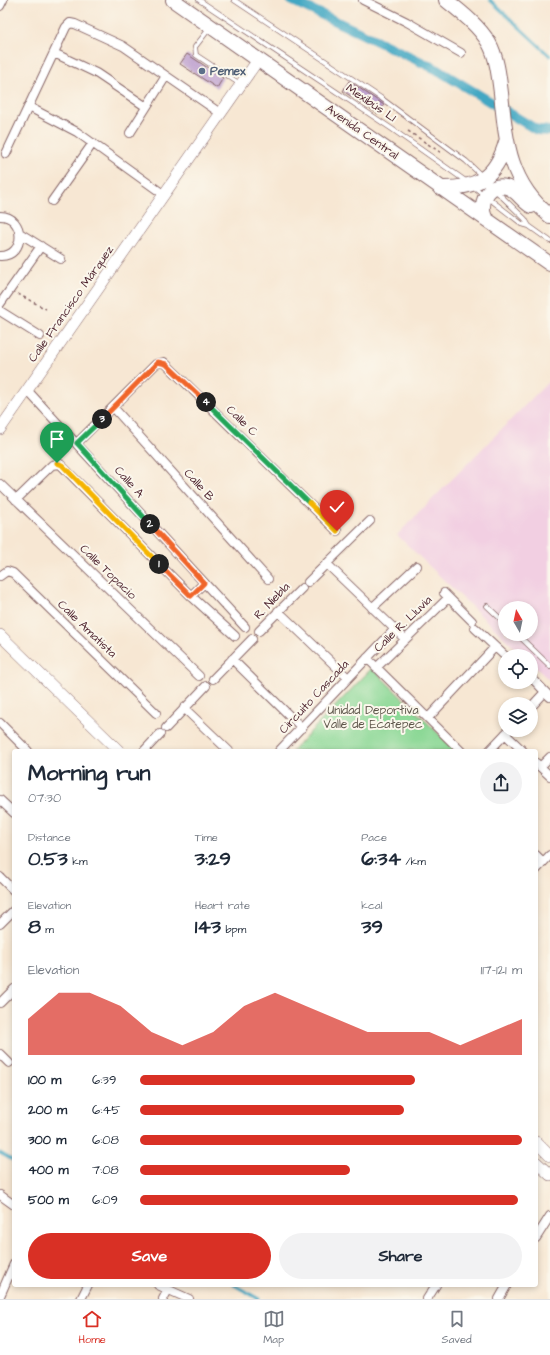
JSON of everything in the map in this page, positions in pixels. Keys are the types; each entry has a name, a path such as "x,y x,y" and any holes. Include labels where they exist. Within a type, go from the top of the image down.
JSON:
{"highway":[{"name":"Avenida Central","path":"173,0 350,122 440,188 550,264"},
{"path":"446,0 473,24 489,43 494,57 500,84 507,141 515,172 522,185 546,213"},
{"path":"485,218 482,208 488,188 507,141"},
{"path":"440,188 471,185 488,188 505,187 511,189 529,205 546,213"}],"street":[{"path":"0,6 3,0"},
{"path":"363,0 407,22 461,53"},
{"path":"6,154 66,27 70,23 76,24 116,42 220,113"},
{"path":"54,53 96,73 146,106"},
{"name":"Calle Francisco Márquez","path":"0,429 258,60"},
{"path":"130,133 166,76"},
{"path":"29,106 61,123 93,143 164,194"},
{"path":"52,201 93,143"},
{"path":"0,216 12,219 18,226 21,234 19,244 12,252 0,256"},
{"path":"21,234 61,259"},
{"path":"0,304 41,246"},
{"path":"0,311 40,336"},
{"name":"Calle C","path":"77,443 156,364 164,362 337,531"},
{"name":"Calle A","path":"27,390 245,627"},
{"name":"Calle B","path":"113,408 268,579"},
{"path":"16,500 52,465 60,464 191,596 235,636"},
{"name":"Calle Topacio","path":"0,484 199,676"},
{"name":"R. Niebla","path":"259,631 370,521"},
{"path":"327,564 405,639"},
{"path":"372,608 417,566"},
{"name":"Calle Amatista","path":"0,576 7,571 12,573 156,713"},
{"path":"191,596 204,583"},
{"name":"Calle R. Lluvia","path":"376,668 446,596 495,647"},
{"path":"278,611 348,678"},
{"name":"Circuito Cascada","path":"281,749 394,630"},
{"path":"0,635 117,749"},
{"path":"213,678 252,639"},
{"path":"428,718 495,647 498,650"},
{"name":"Circuito Cascada","path":"367,658 459,749"},
{"path":"232,659 302,728"},
{"path":"538,684 548,694 538,702"},
{"path":"166,728 206,686"},
{"path":"184,708 227,749"},
{"path":"0,723 26,749"},
{"path":"146,749 160,734"},
{"path":"491,749 502,737"},
{"path":"511,737 519,749"},
{"path":"550,757 538,765 550,776"},
{"path":"0,800 12,812"},
{"path":"538,868 550,855"},
{"path":"538,857 544,862"},
{"path":"0,878 12,889"},
{"path":"0,924 12,912"},
{"path":"0,1003 12,991"},
{"path":"0,1054 9,1063"},
{"path":"538,1144 550,1156"},
{"path":"538,1164 550,1175"},
{"path":"0,1195 12,1204"},
{"path":"538,1235 550,1216"},
{"path":"0,1296 12,1269"},
{"path":"81,1299 87,1287"},
{"path":"162,1287 188,1299"},
{"path":"427,1299 435,1287"},
{"path":"498,1299 506,1287"},
{"path":"163,1299 168,1290"}],"lane":[{"name":"Mexibús L1","path":"199,0 385,124 471,185"},
{"name":"Mexibús L1","path":"234,0 380,98 466,161 488,188 522,224 528,226 550,241"},
{"path":"211,27 195,47 196,55 241,85"},
{"name":"Mexibús L1","path":"488,188 525,219 528,226"},
{"path":"487,606 498,616"},
{"path":"524,641 550,666"}],"path":[{"path":"406,129 445,155"},
{"path":"10,290 46,309"}],"shaded area":[{"path":"550,380 550,681 538,670 538,649 516,649 507,641 538,641 538,601 498,601 498,632 397,535"}],"green space":[{"name":"Unidad Deportiva Valle de Ecatepec","path":"372,668 454,749 294,749"}],"building":[{"name":"Pemex","path":"187,54 223,78 217,88 180,64"},
{"path":"349,81 384,105 378,114 343,91"}],"waterway":[{"path":"291,0 436,69 537,130 550,131"},
{"path":"490,0 550,56"},
{"path":"0,1153 12,1160"},
{"path":"238,1287 259,1299"}],"place":[{"name":"Pemex","path":"202,71"}],"route":[{"path":"57,463 62,465 191,596 204,583 77,443 158,362 164,362 337,531"}]}
